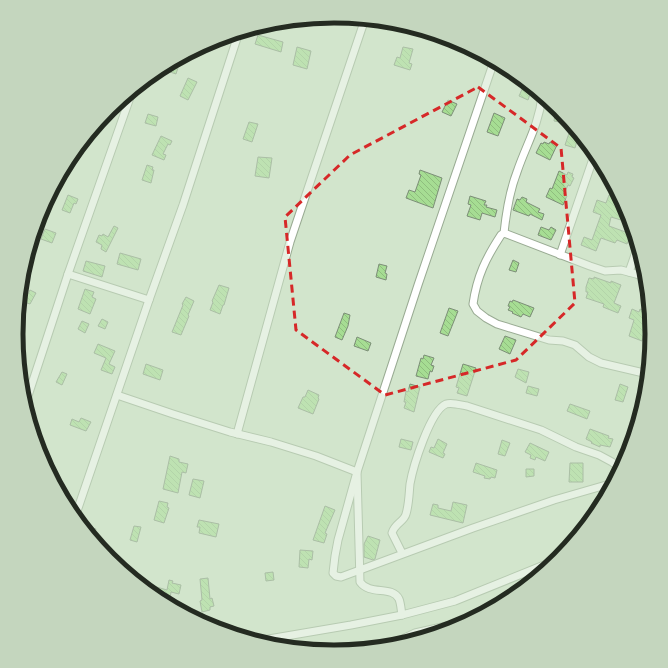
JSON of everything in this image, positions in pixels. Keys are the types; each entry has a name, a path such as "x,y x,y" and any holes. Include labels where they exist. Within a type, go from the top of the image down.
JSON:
{"street":[{"path":"237,434 290,242 363,25"},
{"path":"77,510 183,205 237,39"},
{"path":"492,66 357,472 337,545 333,574 341,577 402,553 554,500 606,485"},
{"path":"29,393 68,274 130,99"},
{"path":"541,102 540,113 516,173 505,221 504,232 488,255 475,288 473,304 486,318 497,324 549,340 563,341 575,345 589,357 601,363 642,373"},
{"path":"560,255 592,160"},
{"path":"504,232 560,255 605,271 620,270 639,276"},
{"path":"629,272 635,256"},
{"path":"68,274 149,300"},
{"path":"118,395 237,434 271,442 316,456 357,472"},
{"path":"402,553 392,533 394,526 406,516 410,484 420,450 439,409 447,404 467,406 541,430 576,447 599,455 616,465"},
{"path":"357,472 360,582 363,586 374,590 382,590 393,593 397,597 402,615"},
{"path":"272,639 351,626 402,615 455,600 541,566"},
{"path":"412,635 424,631"}],"highlighted area":[{"path":"478,87 561,148 575,303 516,360 385,395 296,330 285,217 350,155"}],"building":[{"path":"258,35 283,42 281,52 255,44"},
{"path":"297,47 311,51 307,69 293,65"},
{"path":"403,47 413,49 409,63 412,64 410,70 394,65 397,57 400,58"},
{"path":"179,65 176,74 168,71"},
{"path":"188,78 197,82 188,100 180,96"},
{"path":"523,87 531,93 528,100 519,96"},
{"path":"448,100 457,104 451,116 442,112"},
{"path":"494,113 505,118 498,136 487,132"},
{"path":"148,114 158,117 156,126 145,123"},
{"path":"555,115 562,122 554,121"},
{"path":"249,122 258,124 252,142 243,139"},
{"path":"570,131 577,140 575,148 565,145"},
{"path":"161,136 172,141 170,145 168,144 163,154 166,155 164,160 152,155"},
{"path":"544,142 549,144 550,142 557,145 550,160 536,153 541,143 543,144"},
{"path":"258,157 272,158 269,178 255,176"},
{"path":"147,165 153,167 152,170 154,170 151,183 142,180"},
{"path":"420,170 442,178 433,208 406,198 409,190 415,192 421,175 419,174"},
{"path":"559,171 567,175 568,172 573,174 572,177 574,178 570,186 568,185 564,194 567,196 563,205 546,197 550,188 552,189"},
{"path":"68,195 78,199 76,204 74,203 70,213 62,210"},
{"path":"609,195 613,197 623,221 611,217 609,226 628,233 629,238 627,244 617,240 615,243 601,238 596,251 581,245 584,237 592,240 601,215 593,212 597,200 606,203"},
{"path":"470,196 486,201 484,205 487,205 486,207 497,210 495,217 482,213 480,220 467,216 471,205 468,204"},
{"path":"522,197 527,199 526,202 540,209 538,212 544,214 542,220 530,214 529,216 513,210 517,199 520,200"},
{"path":"114,226 118,228 106,252 101,249 102,245 96,242 99,235 102,236 103,234 108,237"},
{"path":"541,227 549,230 551,227 556,230 551,240 538,235"},
{"path":"45,229 56,233 52,243 41,239"},
{"path":"120,253 141,259 138,270 117,264"},
{"path":"513,260 519,263 516,272 509,270"},
{"path":"86,261 105,266 102,277 83,271"},
{"path":"379,264 387,266 385,273 387,274 386,280 376,277"},
{"path":"594,277 621,285 614,303 621,306 618,313 603,307 604,304 586,298 588,292 586,292 586,287 589,278 594,279"},
{"path":"219,285 229,288 220,314 210,310"},
{"path":"85,289 94,292 92,297 96,299 90,314 78,309"},
{"path":"30,290 36,293 30,304 25,302"},
{"path":"186,297 194,301 181,335 172,332"},
{"path":"513,300 534,308 530,317 523,314 521,317 508,310 510,307 508,306 510,301 512,302"},
{"path":"449,308 458,311 448,336 440,333"},
{"path":"632,309 639,312 640,309 644,310 645,332 642,341 629,336 634,320 629,318"},
{"path":"344,313 350,315 348,326 342,340 335,337"},
{"path":"102,319 108,322 105,329 98,326"},
{"path":"82,321 89,324 85,333 78,329"},
{"path":"505,336 516,340 510,354 499,349"},
{"path":"357,337 371,343 368,351 354,346"},
{"path":"98,344 115,351 109,364 115,367 112,374 101,370 106,358 94,353"},
{"path":"424,355 434,358 431,365 434,366 432,372 430,371 428,379 416,376 421,358 423,359"},
{"path":"146,364 163,370 160,380 143,374"},
{"path":"463,364 476,368 467,396 457,393 459,388 456,387"},
{"path":"518,369 529,372 526,383 515,377"},
{"path":"62,372 67,374 62,385 56,382"},
{"path":"410,384 420,387 414,412 404,408 406,402 404,402 406,391 408,392"},
{"path":"620,384 628,387 623,402 615,400"},
{"path":"528,386 539,389 537,396 526,393"},
{"path":"308,390 319,395 319,399 313,414 298,408"},
{"path":"570,404 590,411 587,419 567,411"},
{"path":"81,418 91,422 86,431 70,425 72,419 79,422"},
{"path":"590,429 613,439 610,447 600,445 600,447 586,439"},
{"path":"401,439 413,442 411,450 399,447"},
{"path":"438,439 447,444 443,453 445,454 443,458 429,452 431,447 434,448"},
{"path":"502,440 510,443 505,456 498,454"},
{"path":"530,443 549,452 545,461 536,457 535,460 530,458 531,455 525,452"},
{"path":"170,456 179,459 179,462 188,464 186,473 182,472 178,493 163,489"},
{"path":"476,463 497,470 495,478 484,478 485,476 473,472"},
{"path":"570,463 583,463 583,482 569,482"},
{"path":"526,469 534,469 534,476 526,477"},
{"path":"193,479 204,481 200,498 189,495"},
{"path":"159,501 168,503 167,507 169,508 164,523 154,520"},
{"path":"453,502 467,505 463,523 430,515 433,504 438,505 438,508 451,511"},
{"path":"325,506 335,510 325,533 327,534 324,543 313,540"},
{"path":"199,520 219,524 216,537 199,533 200,527 197,527"},
{"path":"134,526 141,527 137,542 130,540"},
{"path":"91,527 96,529 95,533"},
{"path":"368,536 380,540 375,559 373,560 364,557 364,544"},
{"path":"300,550 313,551 312,560 309,559 308,568 299,567"},
{"path":"273,572 274,580 266,581 265,573"},
{"path":"208,578 210,599 212,598 214,606 210,607 210,610 202,612 200,601 202,600 200,579"},
{"path":"169,580 173,581 172,583 181,585 179,594 171,592 170,598 153,586 167,590"}]}
